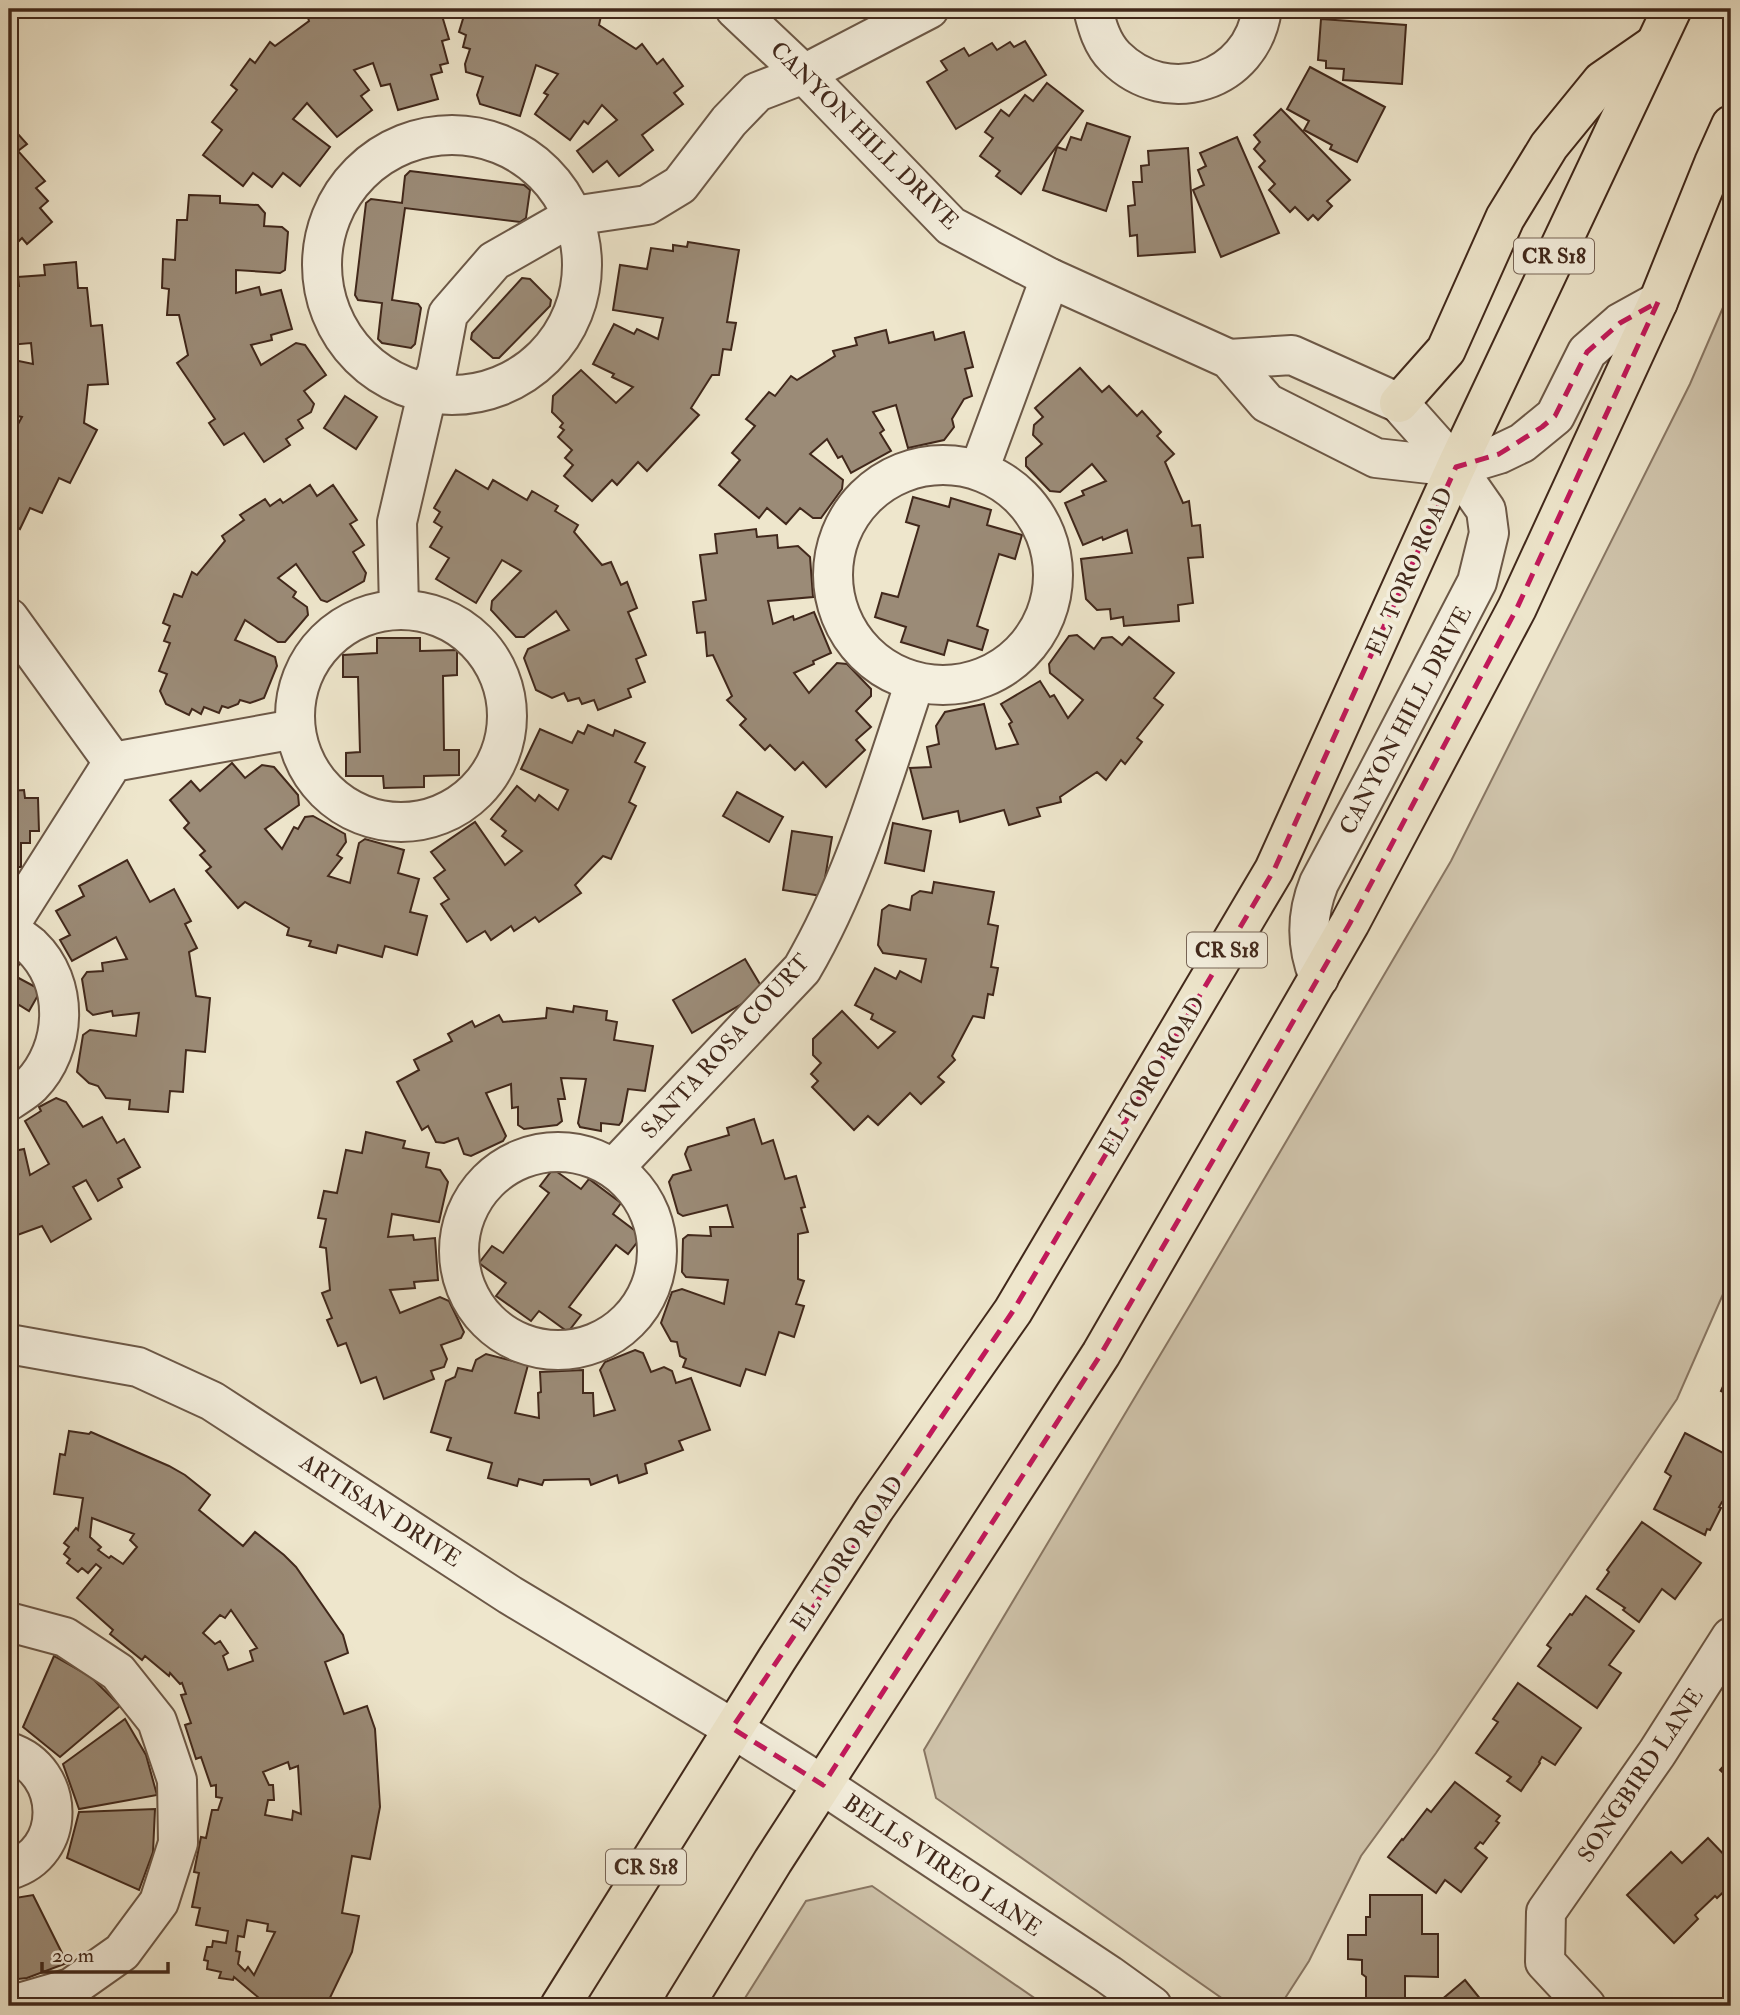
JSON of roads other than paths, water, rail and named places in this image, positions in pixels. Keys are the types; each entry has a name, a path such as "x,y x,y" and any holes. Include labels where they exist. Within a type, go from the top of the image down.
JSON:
{"main road":[{"name":"EL TORO ROAD","path":"560,2006 732,1728 875,1508 1013,1311 1274,870 1456,467 1672,9"},
{"path":"1399,403 1446,350 1504,218 1549,146 1602,80 1653,46"},
{"path":"684,2006 773,1861 1101,1354 1350,923 1517,608 1658,302 1731,124"}],"street":[{"name":"CANYON HILL DRIVE","path":"735,9 804,74 951,226 1051,278 1229,359 1267,404 1376,458 1456,467 1499,454 1522,443 1555,416 1587,352 1620,323 1658,302"},
{"path":"399,609 397,522 428,394 437,372 448,314 494,261 573,216 647,205 680,185 729,121 758,92 804,74 929,9"},
{"path":"1093,9 1098,31 1114,56 1138,75 1166,84 1196,83 1224,72 1245,52 1260,26 1262,9"},
{"path":"431,135 475,136 516,151 550,178 573,216 583,257 578,298 561,337 533,368 496,388 454,395 428,394 373,370 343,338 325,299 320,255 331,213 355,176 389,149 431,135"},
{"path":"979,470 1051,278"},
{"name":"CANYON HILL DRIVE","path":"1229,359 1292,355 1399,403 1456,467 1486,510 1489,533 1477,582 1313,897 1309,917 1309,940 1312,962 1319,978"},
{"path":"944,464 979,470 1012,488 1038,516 1052,551 1054,589 1044,624 1021,655 990,676 953,685 915,682 883,668 856,644 839,613 832,579 836,543 852,511 877,485 908,470 944,464"},
{"path":"399,609 434,614 465,630 489,655 505,687 508,721 501,756 482,786 455,808 423,820 387,822 354,811 325,791 305,763 295,729 296,693 309,660 332,633 363,615 399,609"},
{"path":"9,618 113,762"},
{"name":"SANTA ROSA COURT","path":"614,1168 802,970 848,879 915,682"},
{"path":"9,1101 30,1086 49,1061 59,1032 59,1001 50,971 32,947 9,928 113,762 295,729"},
{"path":"551,1151 583,1154 614,1168 638,1190 653,1219 659,1252 653,1284 637,1313 612,1335 582,1348 549,1350 517,1342 489,1323 469,1297 458,1266 459,1233 470,1202 491,1177 518,1158 551,1151"},
{"name":"ARTISAN DRIVE","path":"9,1344 138,1367 212,1401 510,1595 732,1728"},
{"path":"9,1622 65,1637 118,1672 156,1721 177,1780 178,1843 159,1902 122,1952 71,1988 9,2006"},
{"name":"SONGBIRD LANE","path":"1586,2006 1545,1962 1546,1912 1657,1753 1731,1637"},
{"name":"BELLS VIREO LANE","path":"732,1728 823,1785 1152,2006"},
{"path":"9,1752 36,1768 48,1785 53,1804 52,1825 44,1844 30,1859 9,1870"}]}
